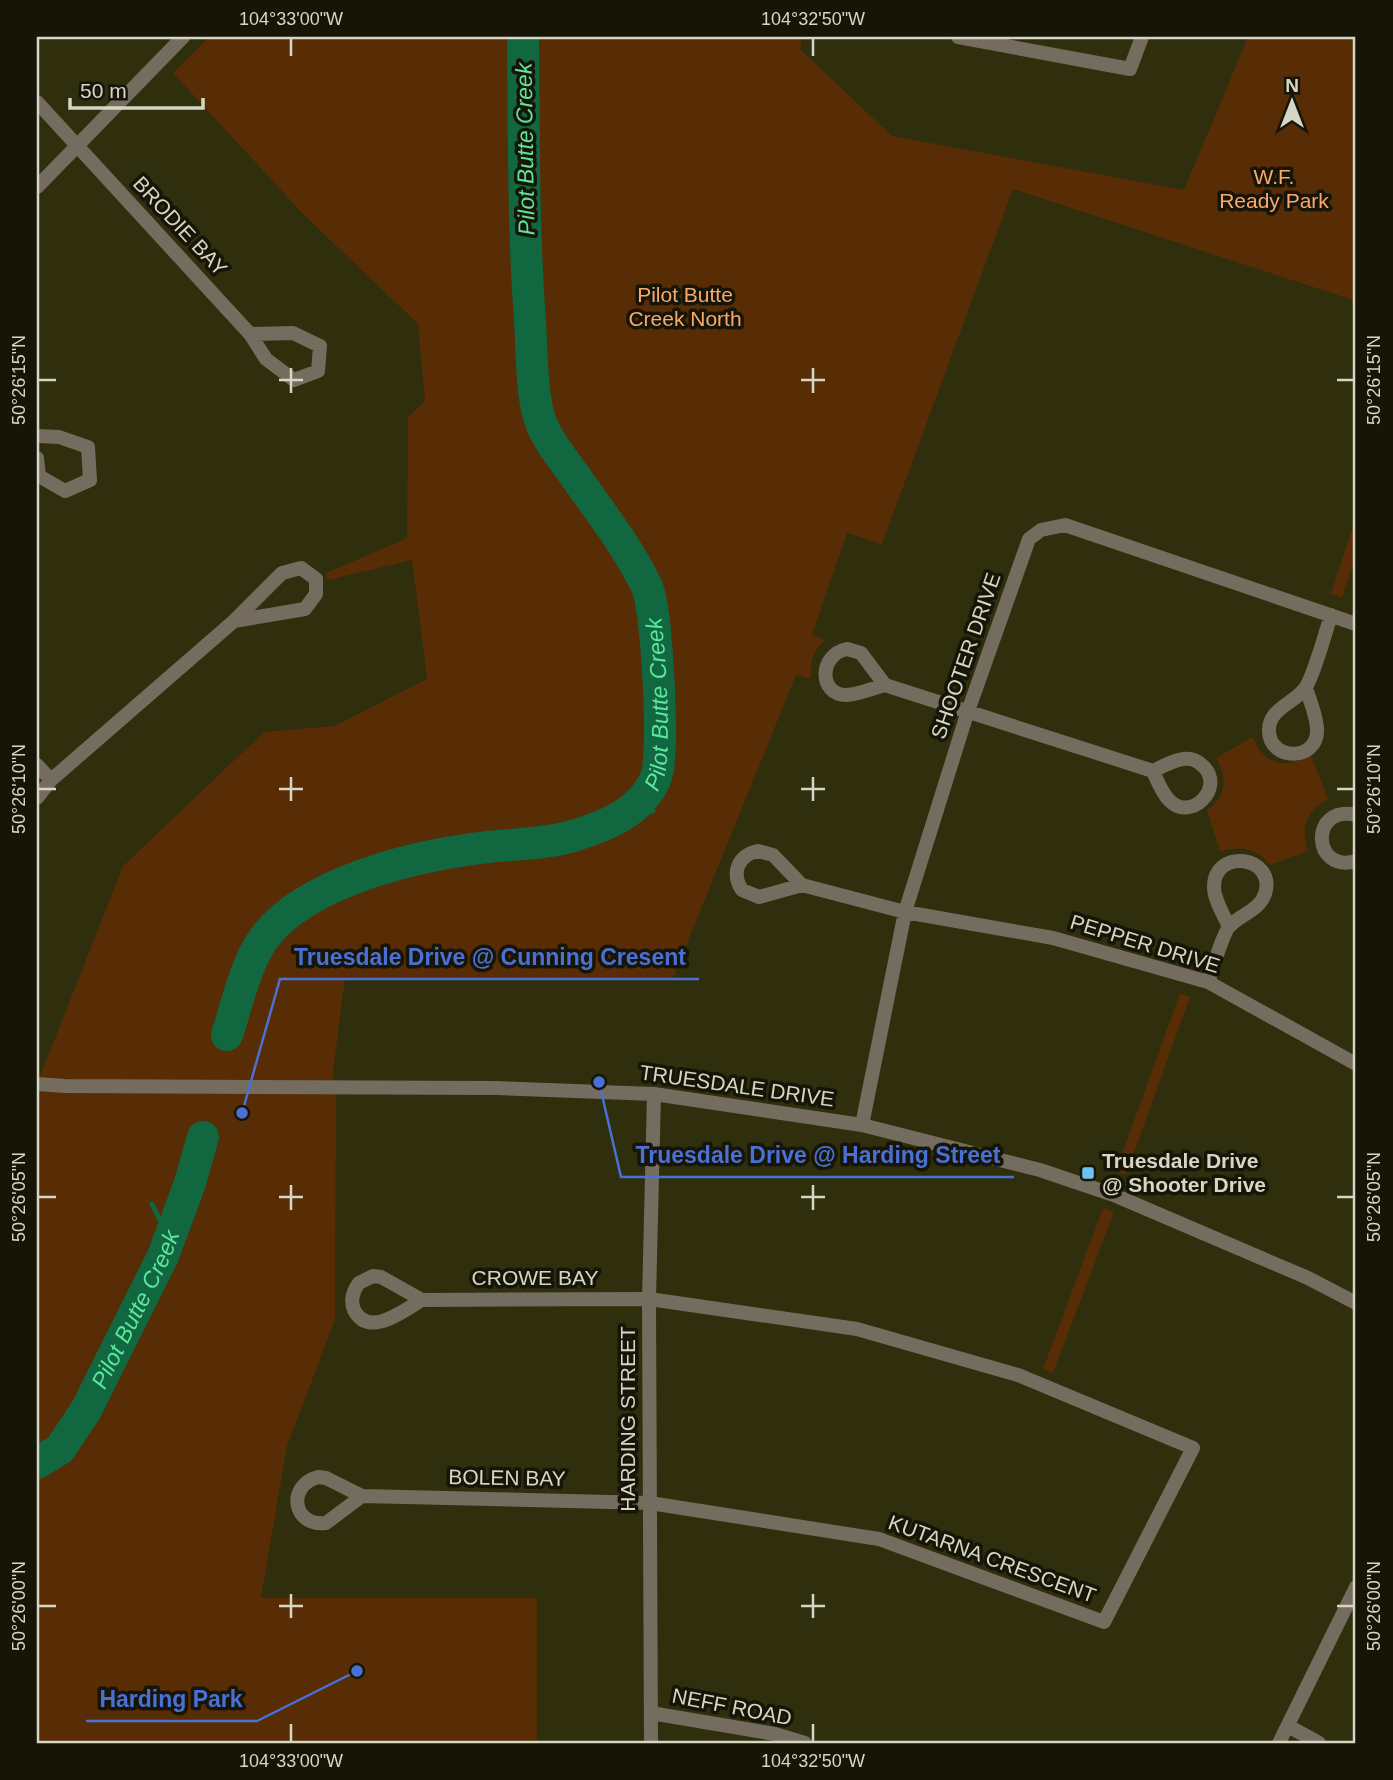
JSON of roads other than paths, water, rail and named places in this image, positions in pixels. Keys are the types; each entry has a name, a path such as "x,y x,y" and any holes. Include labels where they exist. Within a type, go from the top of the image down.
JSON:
{"street":[{"path":"37,187 183,37"},
{"path":"958,37 1130,69 1142,37"},
{"name":"BRODIE BAY","path":"37,102 250,334 266,359 294,380 318,371 320,346 293,333 250,334"},
{"path":"37,436 59,437 88,447 90,480 65,491 40,476 37,458"},
{"name":"SHOOTER DRIVE","path":"862,1125 905,912 967,714 1028,539 1041,530 1065,525 1356,624"},
{"path":"37,798 51,780 234,621 282,573 301,568 316,579 316,594 305,609 234,621"},
{"path":"1306,688 1317,734 1310,748 1296,755 1287,754 1274,746 1268,730 1270,722 1274,715 1306,688 1331,615"},
{"path":"885,685 967,714 1153,771"},
{"path":"37,765 51,780"},
{"path":"1356,815 1348,813 1332,818 1322,831 1321,839 1327,855 1334,860 1341,863 1356,861"},
{"path":"1208,982 1229,927 1257,906 1265,892 1266,884 1260,869 1245,860 1236,860 1221,868 1214,884 1229,927"},
{"name":"PEPPER DRIVE","path":"802,884 905,912 1053,938 1208,982 1356,1064"},
{"name":"TRUESDALE DRIVE","path":"37,1084 496,1088 654,1094 862,1125 1040,1170 1114,1195 1308,1278 1356,1303"},
{"name":"HARDING STREET","path":"651,1743 649,1299 654,1094"},
{"name":"CROWE BAY","path":"422,1300 381,1277 373,1276 359,1283 352,1298 355,1312 367,1322 374,1323 381,1323 422,1300 649,1299"},
{"name":"KUTARNA CRESCENT","path":"649,1299 857,1329 1018,1375 1193,1448 1104,1622 878,1539 650,1503"},
{"name":"BOLEN BAY","path":"362,1496 650,1503"},
{"path":"1279,1743 1356,1587"},
{"name":"NEFF ROAD","path":"651,1713 775,1734 805,1743"},
{"path":"1288,1726 1319,1743"}],"waterway":[{"name":"Pilot Butte Creek","path":"227,1035 255,953 272,929 296,908 325,891 392,866 459,851 552,841 585,832 622,816 642,800 656,777 660,741 659,682 654,623 647,587 604,516 549,438 536,402 526,250 523,37"},
{"name":"Pilot Butte Creek","path":"523,78 532,71"},
{"path":"634,807 645,807 653,811"},
{"name":"Pilot Butte Creek","path":"37,1463 60,1449 86,1410 163,1256 190,1183 203,1137"},
{"path":"152,1204 162,1224 167,1246"},
{"path":"163,1256 179,1252"}],"place":[{"name":"Truesdale Drive @ Harding Street","path":"599,1082"},
{"name":"Truesdale Drive @ Cunning Cresent","path":"242,1113"},
{"name":"Truesdale Drive @ Shooter Drive","path":"1088,1173"},
{"name":"Harding Park","path":"357,1671"}],"park label":[{"name":"W.F. Ready Park","path":"1274,189"},
{"name":"Pilot Butte Creek North","path":"685,307"}]}
